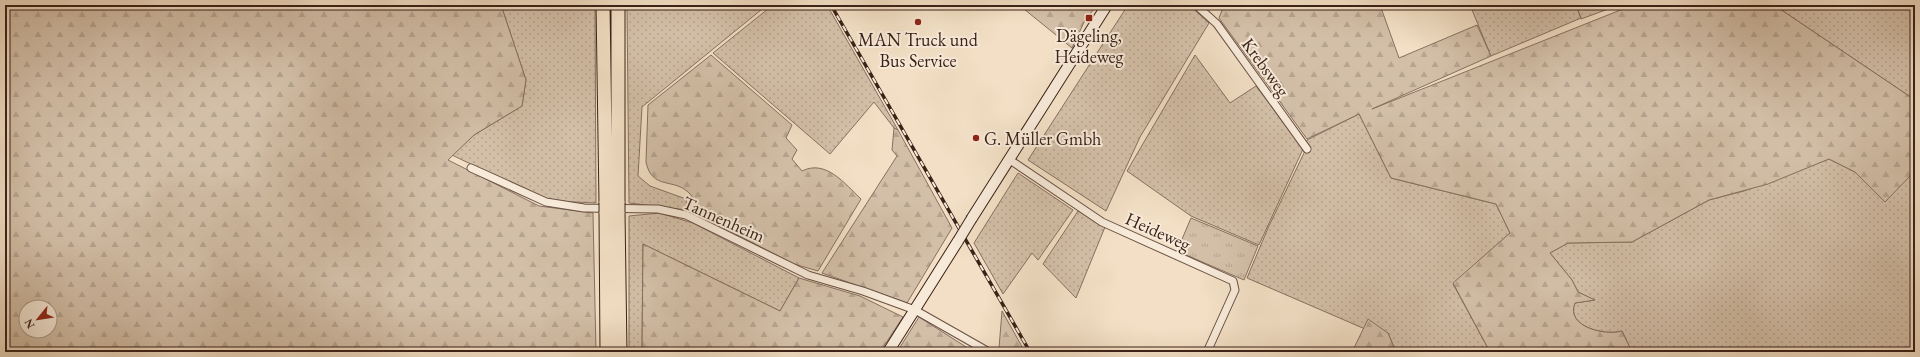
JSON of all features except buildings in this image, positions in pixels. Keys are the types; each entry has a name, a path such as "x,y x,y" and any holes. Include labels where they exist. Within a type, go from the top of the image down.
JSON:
{"highway":[{"path":"603,5 620,352"},
{"path":"607,352 618,5"}],"main road":[{"path":"888,352 1107,5"}],"street":[{"name":"Krebsweg","path":"1196,5 1217,24 1307,149"},
{"name":"Heideweg","path":"1010,160 1102,222 1233,281 1235,290 1207,352"},
{"name":"Tannenheim","path":"471,168 553,204 584,208 658,209 686,215 808,275 863,291 915,310 990,352"}],"green space":[{"path":"5,5 501,5 526,80 522,106 474,135 448,160 539,206 593,213 596,352 5,352"},
{"path":"501,5 595,5 596,203 553,201 539,197 452,155 474,135 522,106 526,80"},
{"path":"627,5 767,5 642,107 638,176 650,186 686,199 687,210 629,203"},
{"path":"773,5 827,5 898,130 894,128 874,102 830,154 713,53"},
{"path":"1019,5 1098,5 1086,18 1072,48"},
{"path":"1128,5 1189,5 1209,23 1140,137 1106,211 1028,160"},
{"path":"1224,5 1380,5 1399,58 1477,25 1491,56 1372,109 1633,5 1774,5 1915,100 1915,171 1885,202 1855,172 1829,159 1768,184 1709,200 1632,242 1568,243 1550,253 1572,280 1578,292 1595,300 1575,303 1573,311 1576,318 1581,324 1597,331 1622,331 1632,352 1490,352 1453,283 1510,233 1496,204 1391,178 1359,114 1307,139 1219,18"},
{"path":"1470,5 1576,5 1581,18 1491,56"},
{"path":"1576,5 1619,5 1581,19"},
{"path":"1774,5 1915,5 1915,100"},
{"path":"711,55 792,125 786,138 797,150 792,159 802,171 811,168 819,168 827,171 842,180 861,199 818,271 794,264 698,215 694,201 690,194 678,186 653,177 649,171 646,162 648,105"},
{"path":"1195,55 1230,103 1256,86 1303,149 1259,245 1191,216 1127,171"},
{"path":"1359,114 1391,178 1496,204 1510,233 1453,284 1490,352 1396,352 1388,333 1365,329 1247,278 1268,228 1304,153 1307,140"},
{"path":"894,128 898,130 952,228 907,303 822,273 897,156 892,150"},
{"path":"1829,159 1855,172 1885,201 1915,171 1915,352 1632,352 1622,331 1597,331 1581,324 1576,318 1573,311 1575,303 1594,300 1578,292 1572,280 1550,253 1568,243 1632,242 1709,200 1744,191"},
{"path":"1018,173 1073,210 1038,260 1032,253 1003,294 974,243"},
{"path":"1078,211 1105,227 1076,298 1043,264"},
{"path":"659,213 693,223 799,278 780,311 643,244 642,352 629,352 629,216"},
{"path":"1191,218 1258,246 1244,280 1177,251"},
{"path":"643,244 780,311 799,278 860,296 903,317 880,352 642,352"},
{"path":"1002,311 1025,352 1002,352 999,348"},
{"path":"919,317 974,352 897,352"},
{"path":"1368,319 1388,333 1396,352 1352,352"}],"railway":[{"path":"831,5 1030,352"}],"place":[{"name":"Dägeling, Heideweg","path":"1089,18"},
{"name":"MAN Truck und Bus Service","path":"918,22"},
{"name":"G. Müller Gmbh","path":"976,138"}]}
